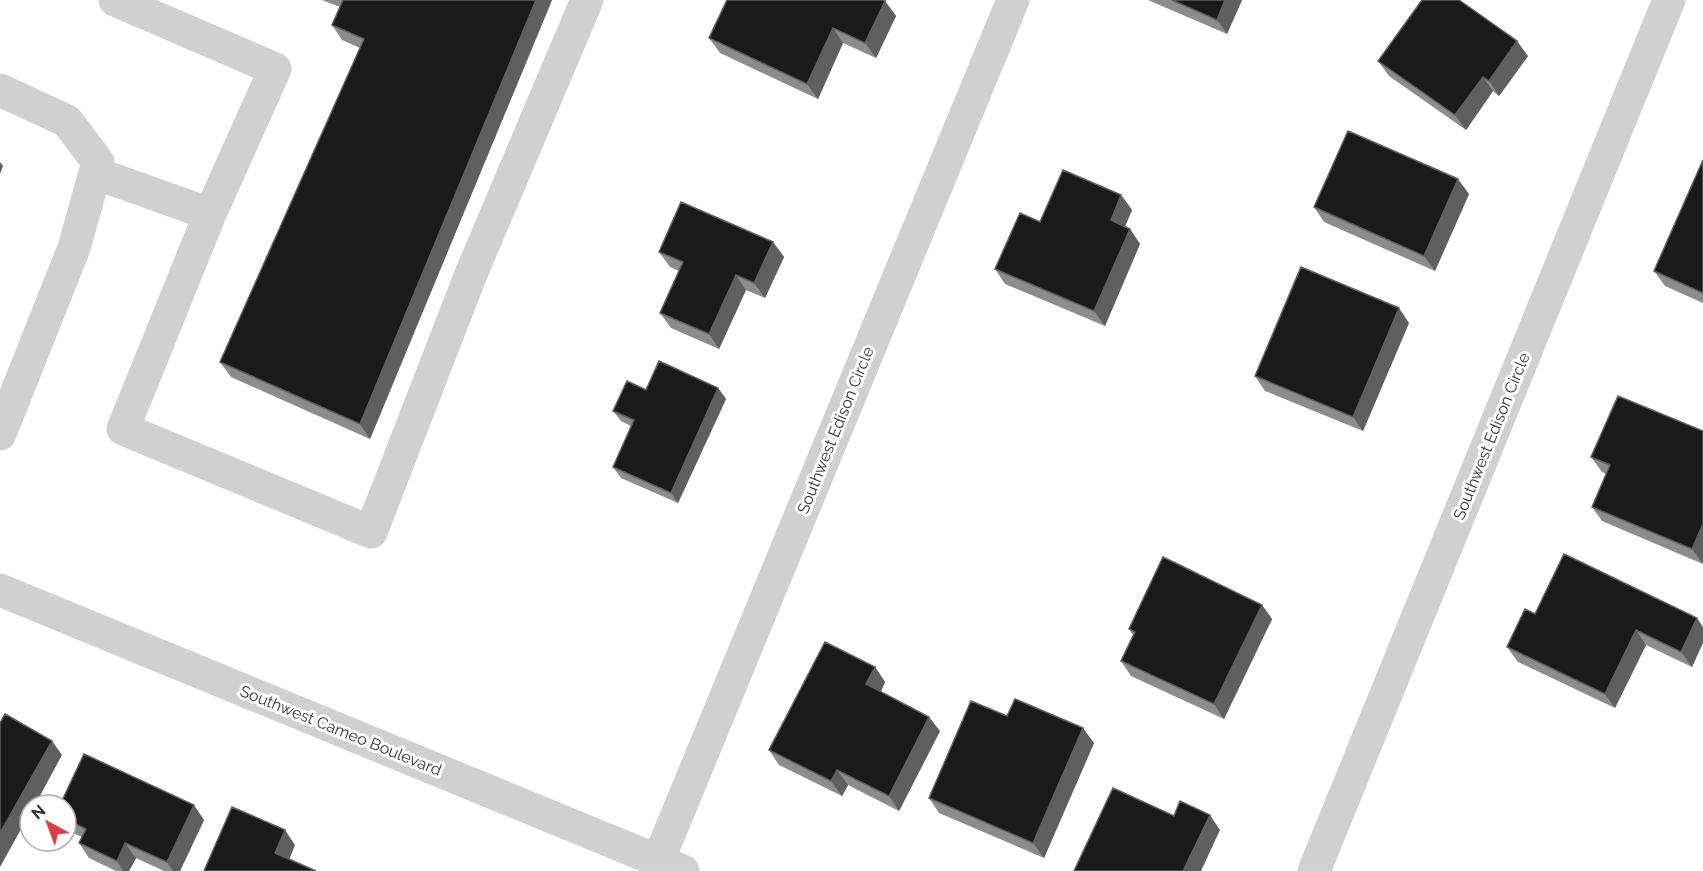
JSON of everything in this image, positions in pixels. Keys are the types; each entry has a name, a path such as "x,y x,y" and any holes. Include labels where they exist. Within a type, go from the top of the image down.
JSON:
{"street":[{"path":"115,0 275,69 210,214 123,429 371,532 471,274 587,0"},
{"name":"Southwest Edison Circle","path":"670,866 1013,0"},
{"name":"Southwest Edison Circle","path":"1314,871 1669,0"},
{"path":"0,90 67,121 98,162 74,248 3,415"},
{"path":"95,173 210,214"},
{"name":"Southwest Cameo Boulevard","path":"0,590 670,866"}],"building":[{"path":"343,0 536,0 360,424 220,362 364,39 332,25"},
{"path":"727,0 885,1 865,43 833,28 807,84 709,38"},
{"path":"1172,0 1225,0 1217,20"},
{"path":"1422,0 1459,0 1517,41 1489,81 1483,77 1455,115 1378,61"},
{"path":"1348,131 1458,179 1424,256 1314,207"},
{"path":"1703,160 1703,293 1654,271"},
{"path":"1063,170 1121,195 1111,220 1130,229 1094,311 995,269 1020,213 1040,222"},
{"path":"681,202 773,242 754,283 736,275 709,334 660,313 683,262 659,252"},
{"path":"1301,267 1399,308 1353,417 1255,376"},
{"path":"659,361 718,388 671,493 613,467 634,420 613,411 627,381 646,390"},
{"path":"1618,396 1703,431 1703,524 1692,549 1592,507 1610,465 1591,457"},
{"path":"1564,554 1697,618 1681,652 1636,630 1605,694 1507,647 1525,609 1535,614"},
{"path":"1163,557 1262,605 1214,704 1121,661 1135,632 1129,629"},
{"path":"825,642 875,667 866,684 929,717 889,796 837,770 831,781 769,750"},
{"path":"1015,699 1083,728 1033,843 929,798 971,701 1007,716"},
{"path":"5,714 52,741 23,793 18,793 18,801 0,833 0,723"},
{"path":"84,754 194,805 167,862 125,843 117,861 79,843 86,829 78,825 78,793 66,793"},
{"path":"1113,788 1174,816 1180,801 1210,815 1183,871 1074,871"},
{"path":"232,807 285,830 275,853 316,871 204,871"}]}
